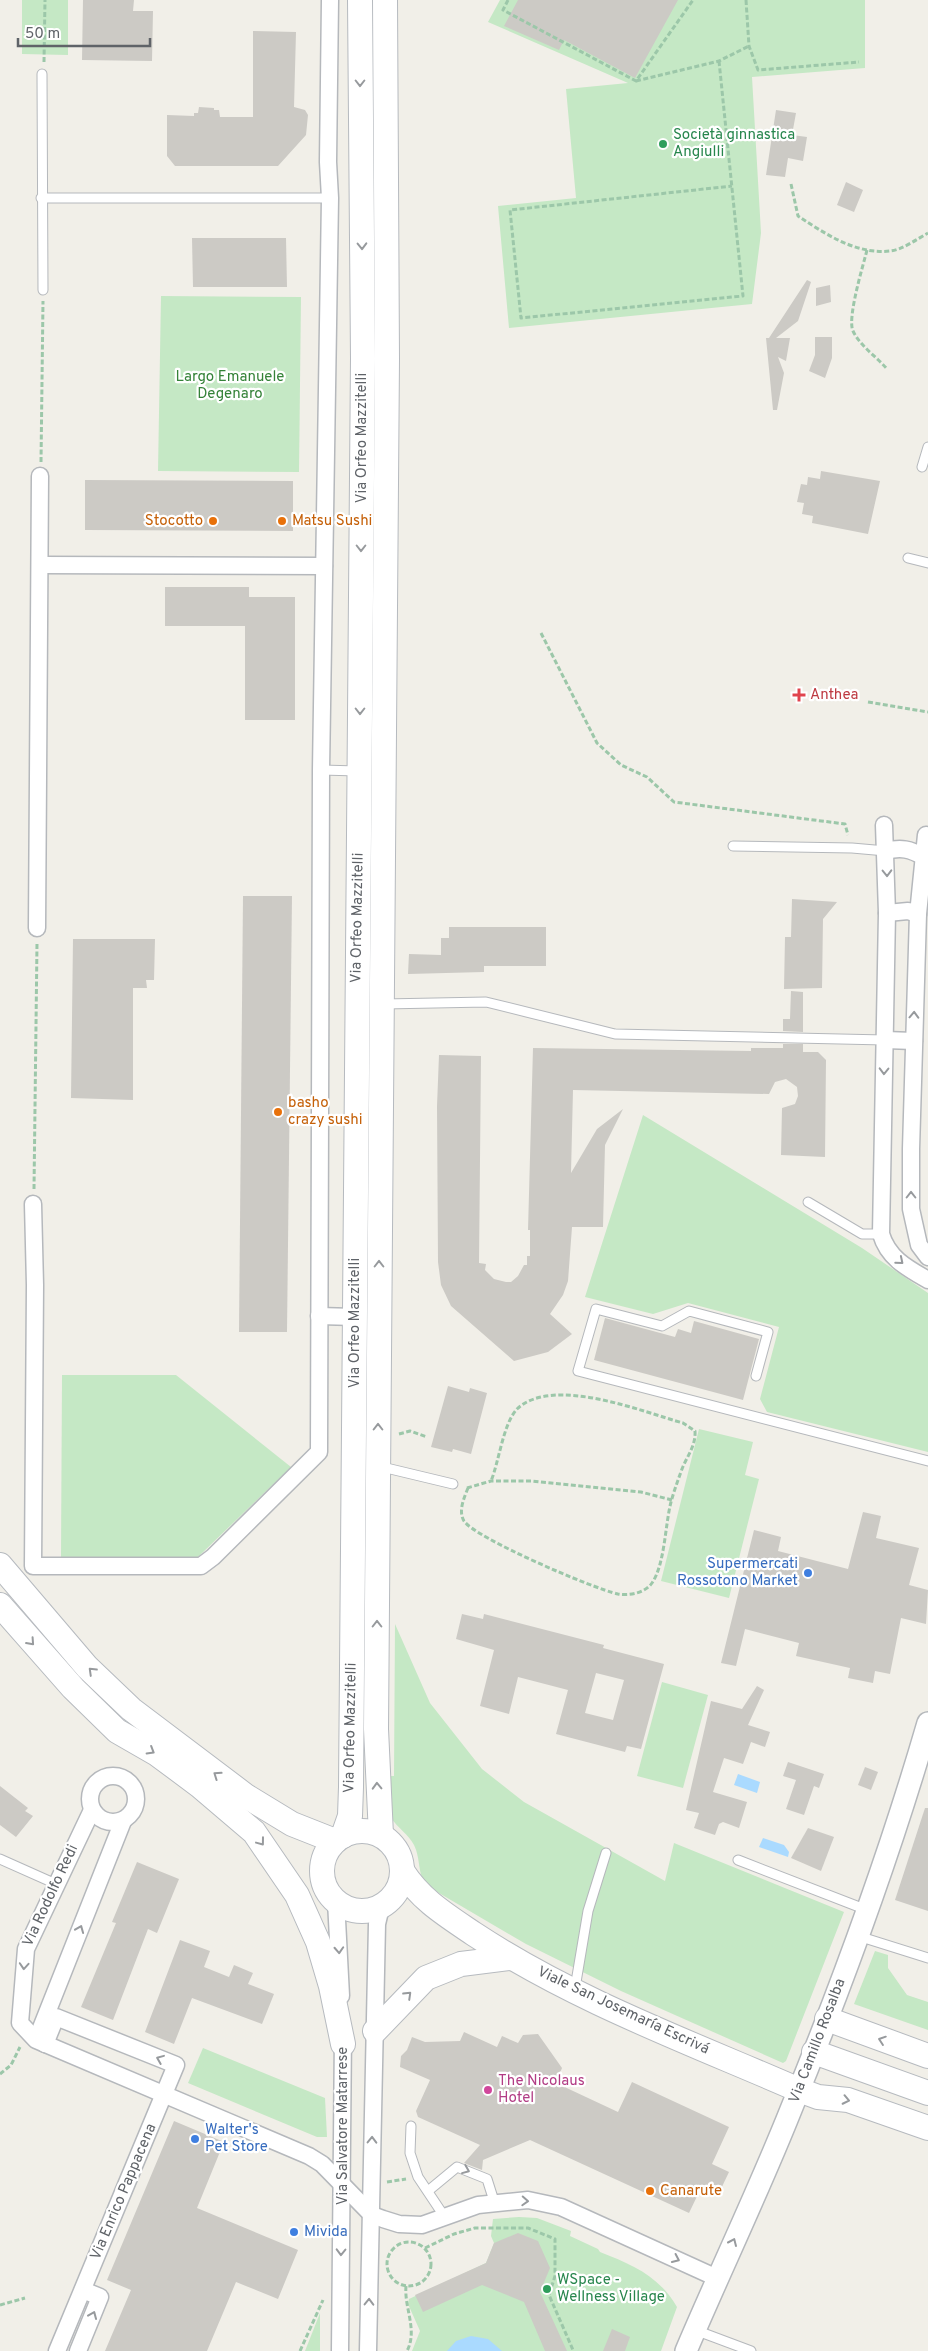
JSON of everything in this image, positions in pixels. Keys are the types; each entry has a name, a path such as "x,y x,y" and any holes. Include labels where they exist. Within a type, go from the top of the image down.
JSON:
{"main road":[{"name":"Via Orfeo Mazzitelli","path":"339,1839 350,1816 351,1787 363,358 360,0"},
{"name":"Via Orfeo Mazzitelli","path":"381,1835 376,1729 387,359 385,0"},
{"path":"363,358 368,363 378,363 387,359"},
{"path":"362,408 372,405 386,409"},
{"path":"357,1041 381,1040"},
{"path":"356,1087 364,1084 381,1087"},
{"path":"0,1565 87,1667 131,1709 246,1796 292,1824 339,1839"},
{"path":"0,1605 73,1688 117,1730 157,1754 200,1786 254,1832 297,1895 320,1950 331,1986 343,2044"},
{"path":"200,1786 245,1809 312,1853 329,1894 336,1901 353,1910 372,1910 385,1904 408,1899 429,1904"},
{"path":"322,1876 325,1857 339,1839 362,1831 381,1835 394,1847 399,1855 403,1872 414,1890 429,1904"},
{"path":"385,1904 396,1893 403,1872"},
{"name":"Viale San Josemaría Escrivá","path":"429,1904 510,1958 574,1992 799,2090 818,2097 848,2100 928,2128"},
{"path":"375,2031 426,1978 461,1964 510,1958"},
{"path":"827,2019 928,2056"},
{"path":"814,2052 928,2093"}],"street":[{"path":"33,1204 35,1285 33,1566 187,1568 201,1566 213,1557 319,1452 321,770 330,198 328,162 330,0"},
{"path":"37,928 41,565 40,476"},
{"path":"41,565 324,566"},
{"path":"884,825 887,913 881,1234 884,1245 898,1262 928,1280"},
{"path":"926,835 918,914 911,1209 919,1245 928,1257"},
{"path":"886,851 898,848 911,850 924,857"},
{"path":"887,913 908,911 918,914"},
{"path":"885,1040 914,1041"},
{"path":"883,1148 911,1149"},
{"path":"319,1316 355,1317"},
{"name":"Via Camillo Rosalba","path":"686,2351 799,2090 827,2019 867,1910 928,1723"},
{"name":"Via Rodolfo Redi","path":"105,1777 121,1777 128,1781 136,1794 134,1810 123,1821 36,2038 20,2023 26,1949 92,1810 90,1794 98,1781 105,1777"},
{"path":"92,1810 96,1816 109,1823 123,1821"},
{"name":"Via Salvatore Matarrese","path":"336,1901 343,2044 340,2351"},
{"name":"Via Salvatore Matarrese","path":"368,2351 377,1924 385,1904"},
{"path":"164,2094 176,2065 56,2017 36,2038 164,2094 309,2156 322,2164 372,2216 399,2224 422,2225 444,2216 494,2201 528,2200 561,2207 717,2278"},
{"name":"Via Enrico Pappacena","path":"57,2351 164,2094"},
{"path":"78,2351 100,2297 83,2290"}],"lane":[{"path":"42,74 43,290"},
{"path":"42,198 330,198"},
{"path":"922,466 928,447"},
{"path":"908,558 928,563"},
{"path":"321,770 360,771"},
{"path":"734,846 852,848 886,851"},
{"path":"382,1004 486,1002 614,1034 885,1040"},
{"path":"808,1202 862,1234 881,1234"},
{"path":"756,1376 768,1332 689,1311 662,1326 596,1309 578,1371 928,1461"},
{"path":"378,1466 453,1484"},
{"path":"574,1992 588,1911 606,1853"},
{"path":"0,1859 56,1884"},
{"path":"738,1860 867,1910"},
{"path":"858,1936 928,1958"},
{"path":"411,2126 410,2153 418,2177 444,2216"},
{"path":"428,2191 457,2167 487,2179 494,2201"},
{"path":"695,2330 751,2351"}],"path":[{"path":"42,74 45,0"},
{"path":"508,0 503,10 636,81 719,61 749,46"},
{"path":"636,81 692,0"},
{"path":"746,0 749,46 758,70 860,62"},
{"path":"719,61 732,186 743,296 521,318 510,210 732,186"},
{"path":"791,184 798,216 831,238 867,250 891,251 928,234"},
{"path":"867,250 853,308 852,329 859,341 887,369"},
{"path":"40,476 43,290"},
{"path":"541,633 597,743 622,765 648,777 674,802 845,824 852,848"},
{"path":"868,702 928,712"},
{"path":"33,1204 36,1165 37,928"},
{"path":"468,1488 461,1513 465,1522 513,1551 580,1581 618,1594 631,1595 652,1584 662,1550 672,1500 682,1469 695,1439 695,1431 683,1423 588,1397 562,1395 533,1400 517,1409 510,1420 492,1481"},
{"path":"453,1484 468,1488 492,1481 532,1481 641,1492 672,1500"},
{"path":"0,2074 36,2038"},
{"path":"372,2185 418,2177"},
{"path":"425,2248 475,2228 528,2228 555,2239 555,2276 549,2295 573,2350"},
{"path":"404,2242 419,2244 425,2248 431,2258 430,2272 420,2284 406,2286 398,2284 389,2272 387,2265 392,2251 404,2242"},
{"path":"406,2286 405,2299 412,2324 407,2351"},
{"path":"300,2351 325,2294"},
{"path":"0,2306 25,2298"}],"green space":[{"path":"22,0 68,0 68,55 22,54"},
{"name":"Società ginnastica Angiulli","path":"500,0 865,0 865,68 752,77 761,233 752,304 509,328 498,206 576,198 566,89 628,83 488,22"},
{"name":"Largo Emanuele Degenaro","path":"161,296 301,297 299,472 158,471"},
{"path":"643,1115 862,1248 928,1293 928,1452 767,1412 760,1399 779,1327 688,1303 653,1314 585,1297"},
{"path":"62,1375 176,1375 291,1467 198,1557 61,1557"},
{"path":"699,1429 753,1442 745,1475 759,1479 729,1598 661,1581"},
{"path":"395,1624 430,1703 482,1769 524,1802 665,1881 674,1843 844,1912 786,2061 783,2063 621,1991 526,1944 427,1886 420,1871 414,1845 391,1818 389,1776 394,1776"},
{"path":"662,1682 708,1695 683,1788 637,1776"},
{"path":"875,1951 888,1955 888,1968 907,1995 928,2002 928,2030 854,2004"},
{"path":"203,2048 325,2098 327,2137 317,2137 188,2083"},
{"name":"WSpace - Wellness Village","path":"537,2218 571,2231 570,2236 634,2267 662,2287 677,2307 661,2351 412,2351 420,2331 408,2304 409,2299 486,2263 494,2243 491,2236 493,2219"},
{"path":"320,2313 320,2351 305,2351"}],"water":[{"path":"738,1774 760,1782 757,1793 734,1785"},
{"path":"763,1838 784,1845 789,1852 788,1857 759,1847"},
{"path":"471,2336 488,2339 502,2351 447,2351 456,2341"}],"building":[{"path":"83,0 134,0 133,11 153,11 152,61 82,60"},
{"path":"518,0 678,0 635,78 564,40 559,50 504,26"},
{"path":"253,31 296,32 294,107 305,110 308,115 306,135 278,166 175,166 167,156 167,115 194,116 194,113 198,113 199,107 219,110 220,117 253,117"},
{"path":"776,110 796,113 792,135 807,137 803,161 788,158 785,177 766,175"},
{"path":"846,182 863,190 854,212 837,205"},
{"path":"192,238 286,238 287,287 193,287"},
{"path":"807,280 811,282 798,321 776,338 790,338 786,361 778,357 784,373 777,410 773,410 766,338 769,338"},
{"path":"830,285 831,302 816,306 816,288"},
{"path":"815,337 832,337 832,358 825,378 809,371 815,355"},
{"path":"821,471 880,481 868,534 812,523 813,516 802,514 804,503 797,502 801,484 807,485 808,477 820,479"},
{"path":"85,480 293,481 293,531 85,530"},
{"path":"165,587 249,587 249,597 295,597 295,720 245,720 245,626 165,626"},
{"path":"243,896 292,896 287,1332 239,1332"},
{"path":"792,899 837,902 823,919 822,988 784,989 785,937 791,937"},
{"path":"449,927 546,927 546,966 484,966 484,972 408,974 409,954 441,955 441,938 449,938"},
{"path":"73,939 155,939 154,980 146,980 147,988 133,988 133,1100 71,1098"},
{"path":"791,991 803,992 803,1032 783,1031 783,1019 790,1019"},
{"path":"783,1044 803,1044 803,1052 818,1052 826,1060 825,1157 781,1155 782,1108 795,1104 798,1096 797,1087 786,1079 775,1082 769,1094 573,1090 571,1173 597,1129 623,1109 605,1145 603,1227 572,1227 568,1281 563,1295 550,1314 572,1334 548,1352 514,1361 451,1306 441,1285 438,1262 437,1106 439,1055 481,1056 479,1263 486,1264 485,1270 494,1279 511,1282 518,1276 524,1265 527,1265 527,1256 530,1256 530,1230 528,1230 533,1048 751,1051 751,1048 783,1048"},
{"path":"605,1318 675,1337 678,1329 691,1333 694,1321 759,1339 743,1400 594,1360"},
{"path":"448,1386 469,1392 470,1388 487,1393 471,1454 453,1449 452,1452 431,1447"},
{"path":"863,1512 881,1516 876,1538 919,1548 909,1585 928,1590 926,1624 901,1618 890,1674 875,1671 873,1683 848,1678 850,1668 796,1656 799,1643 745,1629 736,1666 721,1663 754,1530 781,1537 778,1551 848,1569"},
{"path":"462,1614 483,1619 484,1614 604,1645 603,1648 664,1664 641,1749 627,1746 625,1752 556,1734 568,1690 518,1677 509,1714 480,1706 494,1650 456,1639","holes":["596,1673 624,1680 613,1720 585,1713"]},
{"path":"757,1686 764,1690 748,1725 770,1732 765,1747 751,1742 743,1764 724,1758 713,1792 747,1802 739,1828 723,1822 719,1824 715,1835 694,1828 699,1813 686,1810 711,1701 742,1709"},
{"path":"788,1762 824,1774 819,1788 814,1786 804,1815 786,1809 796,1780 783,1776"},
{"path":"865,1767 878,1772 871,1790 858,1785"},
{"path":"0,1786 28,1808 25,1811 33,1816 16,1837 0,1825"},
{"path":"925,1808 928,1808 928,1911 895,1900"},
{"path":"808,1828 834,1837 821,1871 791,1858"},
{"path":"137,1862 179,1879 157,1933 148,1929 113,2020 81,2007 116,1923 112,1922"},
{"path":"180,1940 210,1951 204,1967 229,1977 234,1965 253,1973 248,1984 274,1994 262,2024 192,1998 174,2044 145,2032"},
{"path":"464,2032 497,2047 502,2036 518,2043 523,2035 538,2034 562,2068 556,2083 618,2112 632,2082 729,2127 712,2164 729,2172 719,2193 702,2186 689,2213 530,2140 483,2160 482,2170 464,2163 480,2145 418,2117 416,2111 430,2080 400,2067 401,2056 407,2050 412,2037 425,2042 460,2041"},
{"path":"174,2121 224,2142 197,2208 298,2250 278,2299 236,2282 207,2351 105,2351 131,2290 107,2280"},
{"path":"518,2233 538,2241 550,2268 540,2292 567,2351 545,2351 524,2302 482,2285 423,2312 415,2295 486,2263 494,2243"},
{"path":"612,2329 630,2337 625,2351 603,2351"}],"place":[{"name":"Società ginnastica Angiulli","path":"663,144"},
{"name":"Stocotto","path":"213,521"},
{"name":"Matsu Sushi","path":"282,521"},
{"name":"Anthea","path":"799,695"},
{"name":"basho crazy sushi","path":"278,1112"},
{"name":"Supermercati Rossotono Market","path":"808,1573"},
{"name":"The Nicolaus Hotel","path":"488,2090"},
{"name":"Walter's Pet Store","path":"195,2139"},
{"name":"Canarute","path":"650,2191"},
{"name":"Mivida","path":"294,2232"},
{"name":"WSpace - Wellness Village","path":"547,2289"}]}
